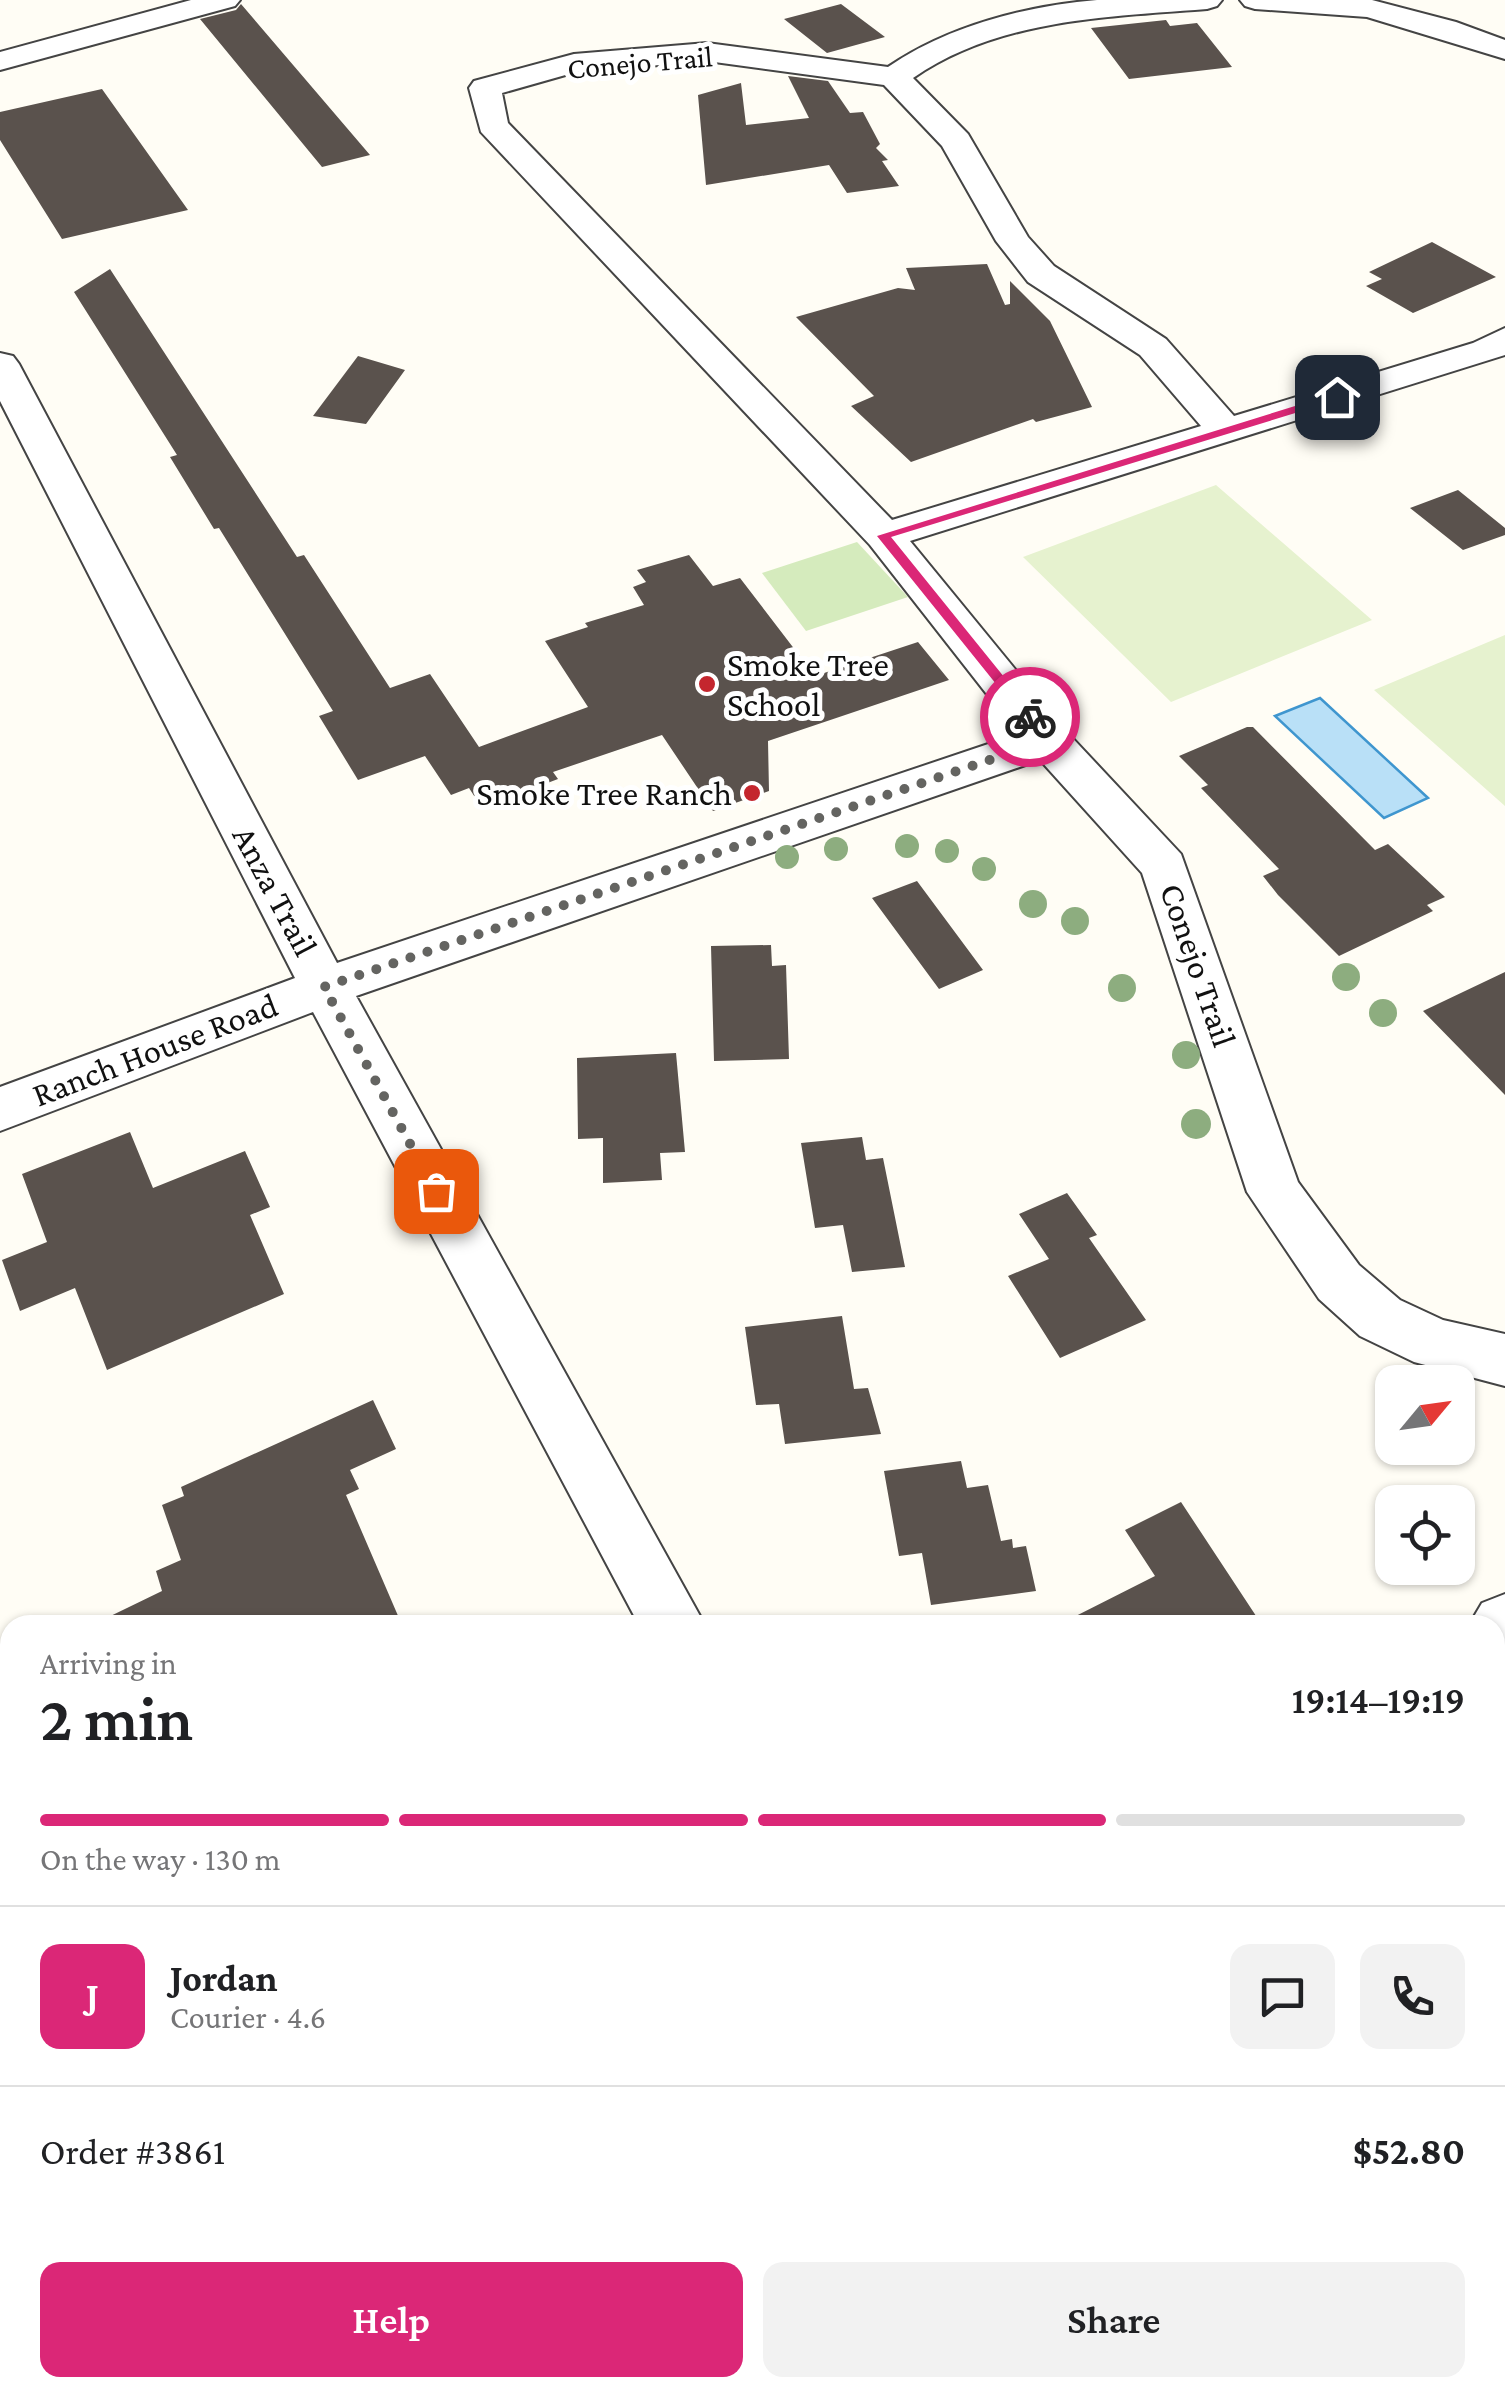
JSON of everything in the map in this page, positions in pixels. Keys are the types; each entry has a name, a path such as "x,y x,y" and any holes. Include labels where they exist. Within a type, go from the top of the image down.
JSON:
{"street":[{"path":"114,0 136,26"},
{"path":"0,61 224,0"},
{"path":"1207,0 1072,11 964,37 933,50 894,77 956,140 1013,241 1041,274 1153,347 1226,431"},
{"path":"1255,0 1368,8 1445,28 1505,50"},
{"name":"Conejo Trail","path":"894,77 707,52 574,63 485,88 492,125 884,536 1048,740 1164,866 1274,1192 1339,1282 1380,1318 1436,1344 1505,1360"},
{"path":"884,536 1486,352 1505,339"},
{"name":"Anza Trail","path":"0,364 324,987 667,1615"},
{"name":"Ranch House Road","path":"0,1109 324,987 1048,740"}],"green space":[{"path":"1216,485 1372,620 1171,702 1023,557"},
{"path":"857,542 908,597 806,631 762,573"},
{"path":"1505,635 1505,806 1374,690"}],"water":[{"path":"1320,698 1428,798 1384,818 1275,716"}],"building":[{"path":"241,4 370,155 322,167 200,19 236,10"},
{"path":"841,4 885,37 827,53 784,19"},
{"path":"1166,20 1170,26 1197,23 1232,67 1129,79 1091,28"},
{"path":"788,76 828,81 850,113 863,112 880,144 876,148 888,160 882,161 899,186 847,193 829,165 706,185 698,95 741,83 746,125 809,118"},
{"path":"102,89 188,210 62,239 0,140 0,112"},
{"path":"1432,242 1496,277 1413,313 1366,286 1382,279 1369,272"},
{"path":"987,264 1005,305 1010,304 1010,281 1050,321 1092,407 1036,422 1033,419 911,462 851,406 874,396 796,317 898,288 915,290 906,268"},
{"path":"110,269 297,557 304,555 390,688 430,674 479,747 588,707 545,641 588,627 585,623 644,605 633,587 646,582 637,570 689,555 713,586 740,578 815,676 918,642 949,680 768,741 769,791 713,811 662,735 553,772 558,779 482,808 469,788 451,795 425,756 358,780 319,716 333,711 219,528 214,529 170,457 177,455 74,292"},
{"path":"358,356 405,370 366,424 313,416"},
{"path":"1458,490 1505,528 1505,535 1463,550 1410,508"},
{"path":"1253,727 1375,850 1388,844 1445,897 1427,905 1433,911 1339,956 1278,895 1263,876 1279,869 1201,788 1208,785 1179,756"},
{"path":"917,881 983,970 939,989 872,898"},
{"path":"771,945 772,966 786,965 789,1059 714,1061 711,946"},
{"path":"1505,972 1505,1095 1423,1011"},
{"path":"676,1053 685,1152 660,1153 662,1180 603,1183 603,1138 578,1139 577,1058"},
{"path":"130,1132 153,1188 245,1151 270,1207 250,1215 284,1294 107,1370 75,1288 20,1311 2,1260 47,1242 22,1174"},
{"path":"862,1137 866,1160 883,1158 905,1267 852,1272 843,1225 815,1228 801,1143"},
{"path":"1067,1193 1097,1235 1089,1238 1146,1320 1060,1358 1008,1276 1049,1259 1019,1214"},
{"path":"842,1316 854,1389 868,1388 881,1434 785,1444 779,1404 756,1405 745,1327"},
{"path":"373,1400 396,1449 350,1470 359,1489 346,1495 398,1615 113,1615 162,1591 156,1571 181,1560 162,1505 184,1496 181,1487"},
{"path":"961,1461 967,1488 988,1485 1001,1541 1012,1539 1013,1548 1026,1546 1036,1591 931,1605 922,1553 899,1556 884,1471"},
{"path":"1181,1502 1255,1615 1078,1615 1155,1576 1125,1530"}],"way so far":[{"path":"436,1191 324,987 1048,740 1030,717"}],"place":[{"name":"Smoke Tree School","path":"707,684"},
{"name":"Smoke Tree Ranch","path":"752,793"}],"route":[{"path":"1030,717 884,536 1337,397"}]}
